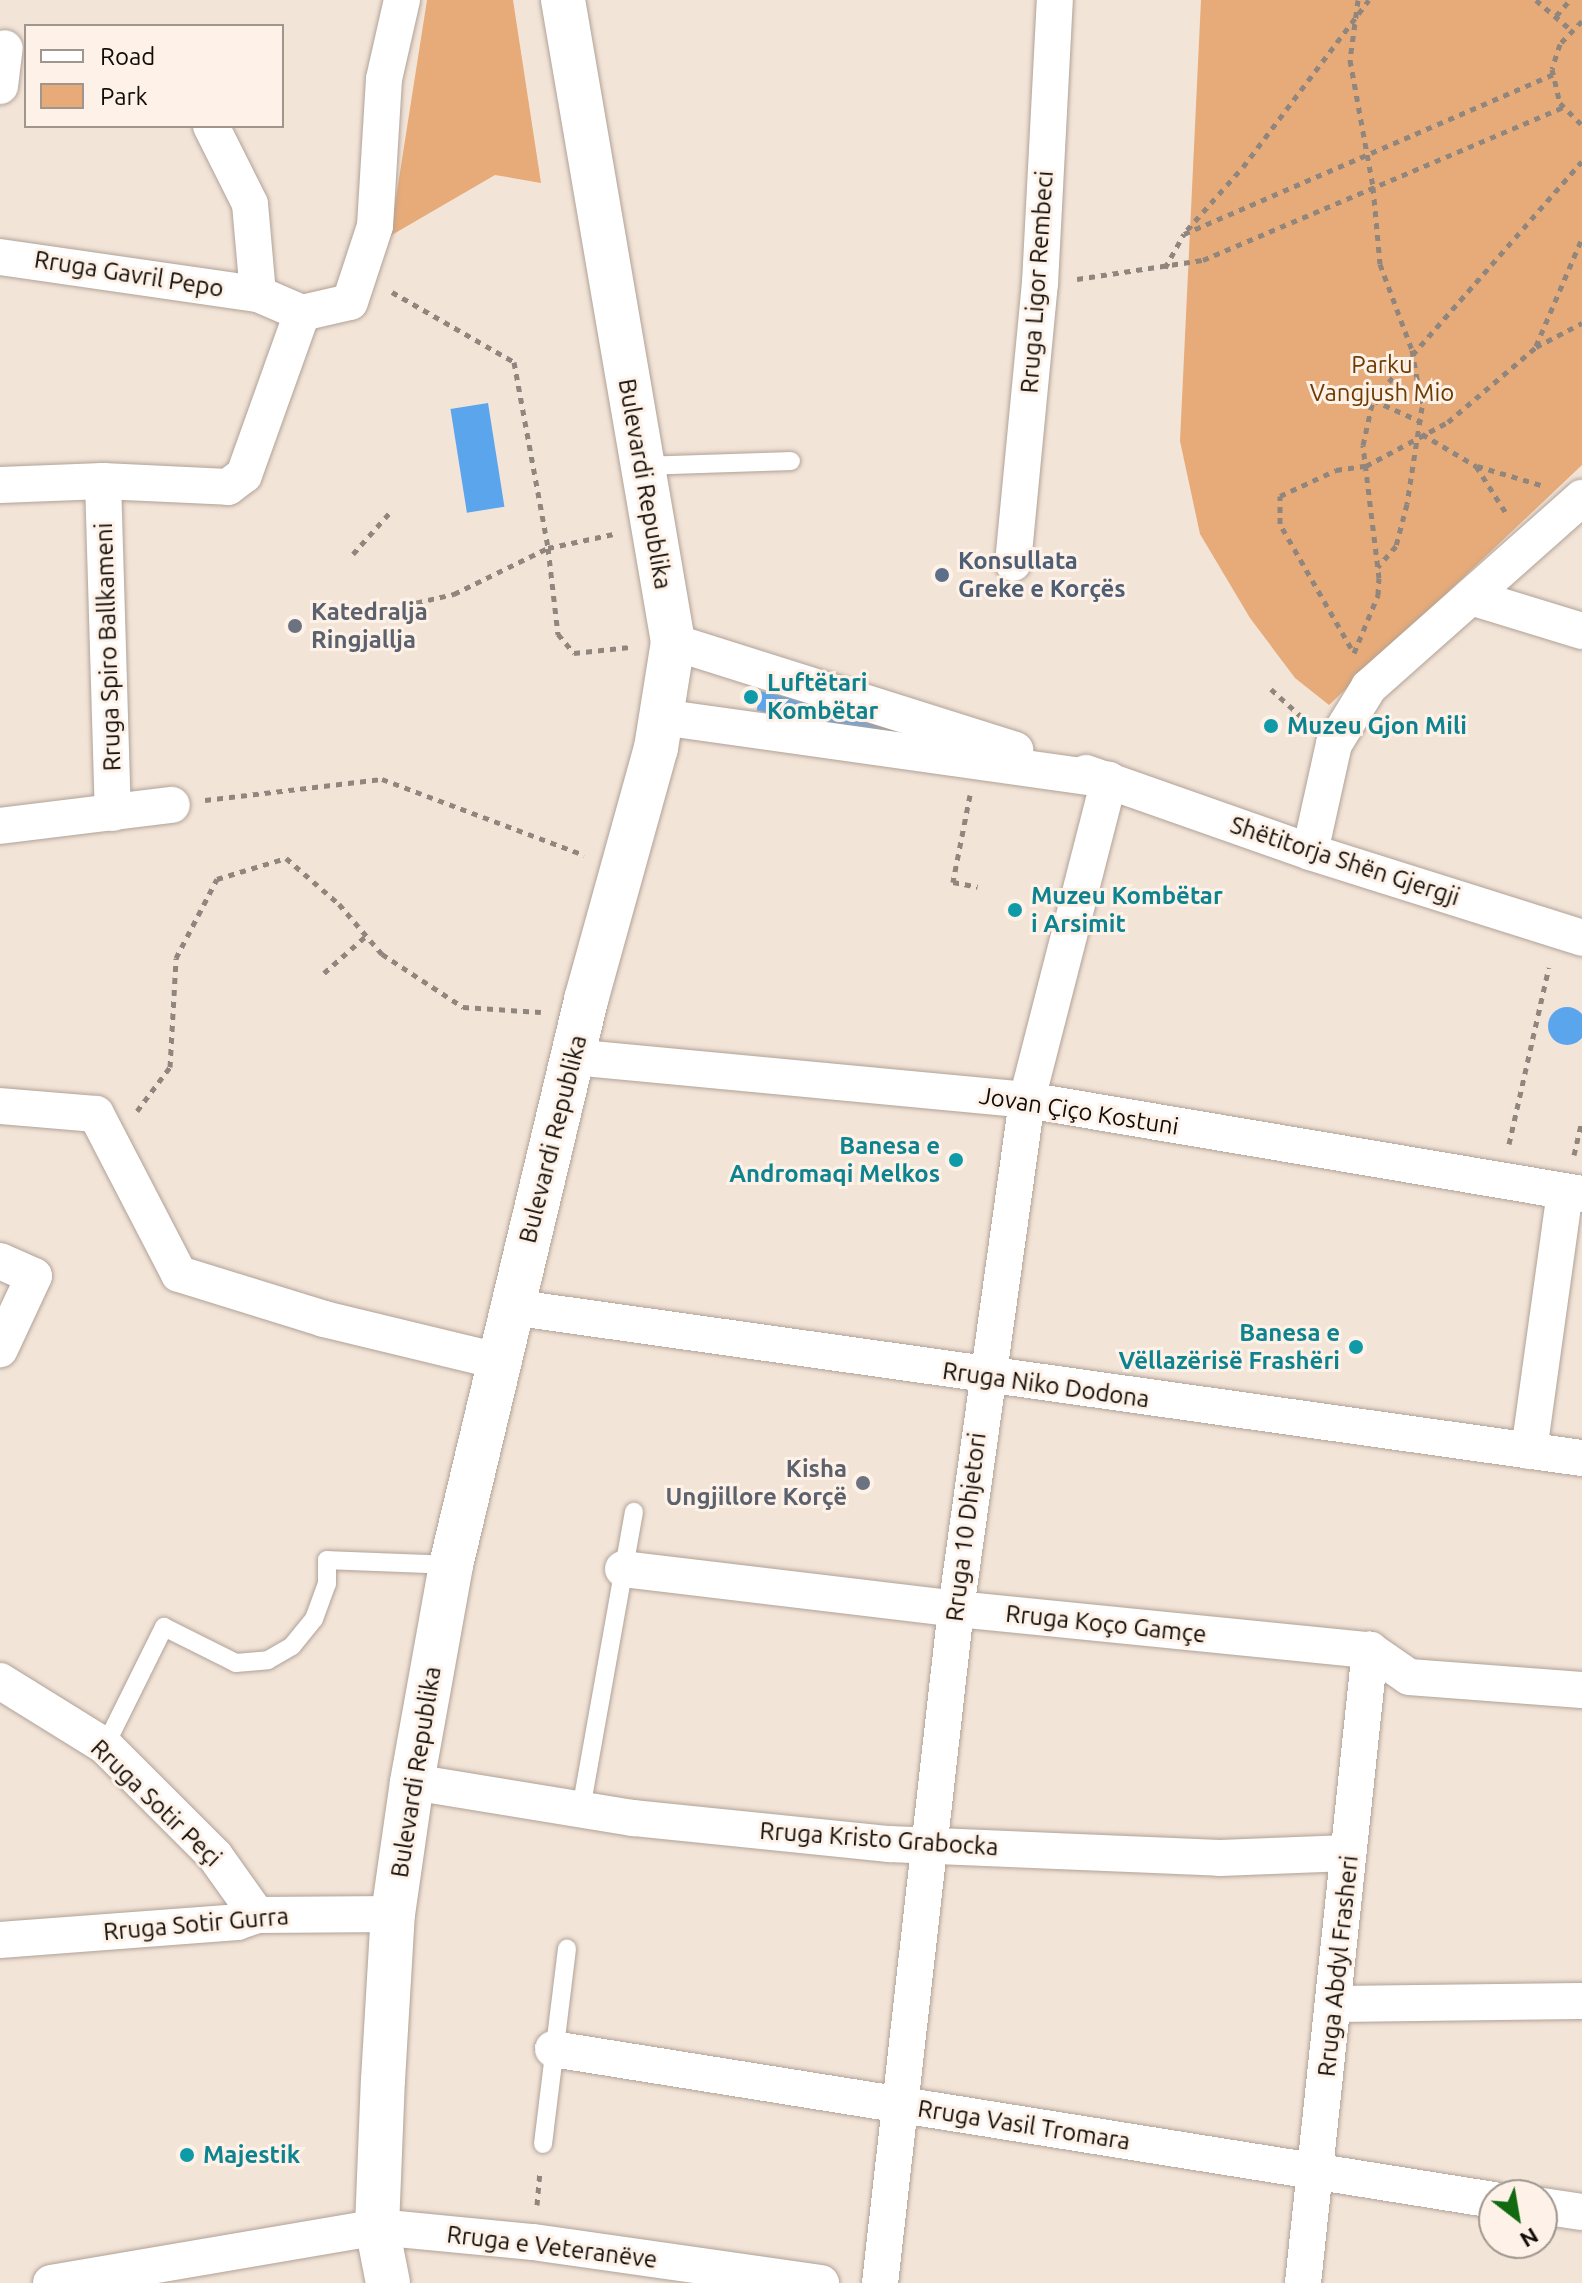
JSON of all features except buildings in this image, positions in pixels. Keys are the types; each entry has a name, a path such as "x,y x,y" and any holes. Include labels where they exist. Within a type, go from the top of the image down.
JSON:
{"street":[{"path":"0,485 103,481 228,487 244,475 302,313 350,302 370,241 384,79 402,0"},
{"name":"Bulevardi Republika","path":"388,2283 377,2227 393,1914 412,1782 451,1565 511,1307 661,717 673,642 563,0"},
{"name":"Rruga Ligor Rembeci","path":"1013,563 1040,283 1055,0"},
{"path":"0,86 10,47"},
{"path":"212,128 250,204 258,294"},
{"name":"Rruga Gavril Pepo","path":"0,257 258,294 302,313"},
{"name":"Rruga Spiro Ballkameni","path":"103,481 113,813"},
{"path":"1310,852 1334,744 1369,687 1581,500"},
{"path":"1471,597 1582,631"},
{"name":"Shëtitorja Shën Gjergji","path":"673,642 1109,780 1310,852 1570,934"},
{"name":"Shëtitorja Shën Gjergji","path":"661,717 1109,780"},
{"name":"Rruga 10 Dhjetori","path":"880,2283 897,2105 956,1609 1027,1100 1109,780"},
{"path":"0,826 187,803"},
{"name":"Jovan Çiço Kostuni","path":"578,1037 1027,1100 1574,1193"},
{"path":"0,1106 96,1114 179,1274 324,1319 498,1361"},
{"path":"1529,1451 1574,1193"},
{"path":"0,1261 34,1276 0,1349"},
{"name":"Rruga Niko Dodona","path":"511,1307 986,1377 1582,1458"},
{"name":"Rruga Koço Gamçe","path":"623,1569 956,1609 1370,1650 1409,1677 1582,1690"},
{"name":"Rruga Abdyl Frasheri","path":"1303,2283 1335,2004 1370,1650"},
{"name":"Rruga Sotir Peçi","path":"0,1681 105,1746 215,1856 257,1915"},
{"name":"Rruga Kristo Grabocka","path":"412,1782 581,1809 928,1845 1205,1858 1348,1853"},
{"name":"Rruga Sotir Gurra","path":"0,1940 216,1923 257,1915 393,1914"},
{"path":"1335,2004 1582,2001"},
{"name":"Rruga Vasil Tromara","path":"553,2049 1478,2198"},
{"path":"1558,2208 1582,2212"},
{"name":"Rruga e Veteranëve","path":"51,2283 377,2227 533,2242 821,2283"}],"lane":[{"path":"642,466 791,461"},
{"path":"581,1809 634,1512"},
{"path":"105,1746 164,1627 236,1663 268,1660 292,1646 314,1619 327,1584 327,1560 451,1565"},
{"path":"543,2144 567,1948"}],"path":[{"path":"1358,0 1350,60 1364,157 1373,187 1380,264 1412,350 1422,422 1396,546 1378,567"},
{"path":"1165,268 1184,234 1243,167 1369,0"},
{"path":"1536,0 1570,29"},
{"path":"1556,16 1570,0"},
{"path":"1582,21 1570,29 1556,52 1553,74 1563,107 1582,125"},
{"path":"1184,234 1553,74"},
{"path":"1040,283 1165,268 1203,260 1563,107"},
{"path":"1352,649 1378,595 1365,427 1373,400 1412,350 1582,161"},
{"path":"1536,347 1582,238"},
{"path":"394,293 514,362 548,548 558,634 574,653 673,642"},
{"path":"1369,687 1352,649 1280,524 1280,496 1336,470 1366,466 1422,433 1448,422 1536,347 1582,323"},
{"path":"1373,400 1422,422"},
{"path":"1422,433 1476,466 1581,500"},
{"path":"1476,466 1528,546"},
{"path":"353,554 393,509"},
{"path":"393,608 454,594 548,548 652,527"},
{"path":"1271,689 1334,744"},
{"path":"187,803 382,779 622,869"},
{"path":"964,827 953,882 978,887"},
{"path":"96,1114 142,1111 170,1067 176,958 217,879 286,858 339,904 382,954 463,1007 578,1037"},
{"path":"1501,1180 1570,934"},
{"path":"324,973 366,936"},
{"path":"535,2220 543,2144"}],"green space":[{"path":"427,0 513,0 541,183 495,175 390,236"},
{"name":"Parku Vangjush Mio","path":"1201,0 1582,0 1582,465 1329,705 1295,678 1250,618 1200,534 1180,441"}],"water":[{"path":"488,403 504,507 467,513 450,409"},
{"path":"761,691 895,722 891,742 757,710"},
{"path":"1567,1007 1581,1012 1581,1040 1567,1045 1553,1040 1548,1026 1553,1012"}],"place":[{"name":"Konsullata Greke e Korçës","path":"942,575"},
{"name":"Katedralja Ringjallja","path":"295,626"},
{"name":"Luftëtari Kombëtar","path":"751,697"},
{"name":"Muzeu Gjon Mili","path":"1271,726"},
{"name":"Muzeu Kombëtar i Arsimit","path":"1015,910"},
{"name":"Banesa e Andromaqi Melkos","path":"956,1160"},
{"name":"Banesa e Vëllazërisë Frashëri","path":"1356,1347"},
{"name":"Kisha Ungjillore Korçë","path":"863,1483"},
{"name":"Majestik","path":"187,2155"}]}
